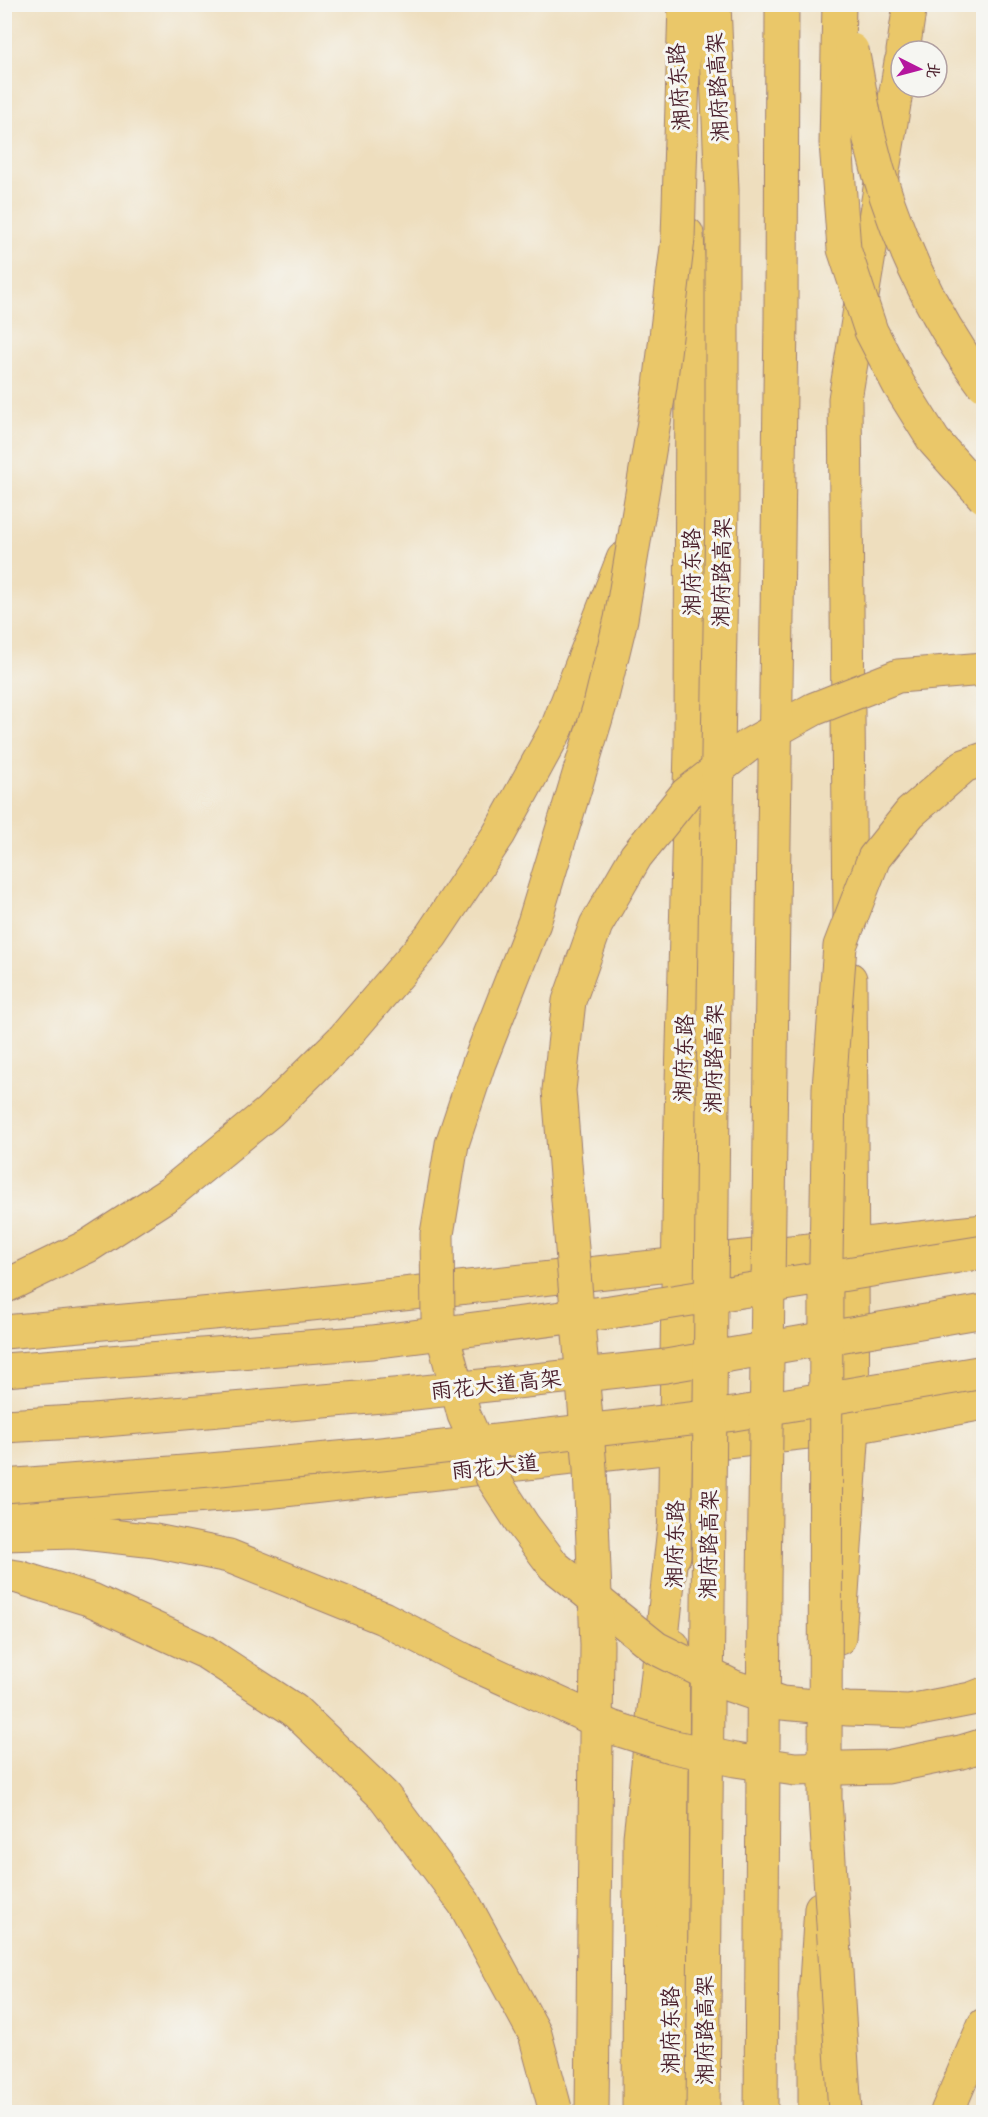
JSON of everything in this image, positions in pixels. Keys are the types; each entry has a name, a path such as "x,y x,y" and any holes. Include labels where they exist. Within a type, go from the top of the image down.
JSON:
{"main road":[{"name":"湘府东路","path":"670,2112 675,1446 691,749 692,321 673,4"},
{"path":"685,4 678,239 660,386 621,619 600,705 534,923 479,1063 452,1144 437,1234 438,1317 464,1415 492,1476 523,1525 554,1566 656,1648 732,1686 782,1703 848,1709 909,1711 971,1699 984,1694"},
{"name":"湘府路高架","path":"703,2112 712,1132 722,506 722,190 714,4"},
{"path":"761,2112 764,1584 781,319 782,4"},
{"path":"839,4 836,142 844,249 871,331 899,385 934,441 984,497"},
{"path":"848,4 852,45 869,137 887,197 914,268 957,350 984,385"},
{"path":"905,39 910,4"},
{"path":"815,2112 815,1996 853,1427 845,399 895,99"},
{"path":"4,1287 88,1246 170,1193 268,1113 343,1039 431,936 499,834 557,728 635,526"},
{"path":"591,2112 597,1645 590,1468 559,1090 569,1001 596,925 636,856 686,794 749,745 814,709 898,676 984,669"},
{"path":"845,2112 825,1798 826,1259 830,1088 840,946 874,858 910,813 964,766 984,759"},
{"path":"4,1332 311,1304 984,1231"},
{"path":"4,1370 372,1342 621,1311 984,1252"},
{"name":"雨花大道高架","path":"4,1426 93,1421 405,1394 666,1366 984,1311"},
{"path":"4,1486 369,1455 734,1414 984,1372"},
{"name":"雨花大道","path":"4,1510 266,1492 853,1427 984,1403"},
{"path":"639,2099 640,1837 674,1528"},
{"path":"4,1534 75,1533 155,1541 229,1556 383,1618 526,1690 611,1727 670,1746 735,1760 795,1769 887,1767 984,1745"},
{"path":"4,1575 18,1577 92,1600 206,1652 294,1710 376,1788 464,1903 535,2034 556,2112"},
{"path":"815,1996 823,2112"},
{"path":"947,2112 984,2025"}]}
